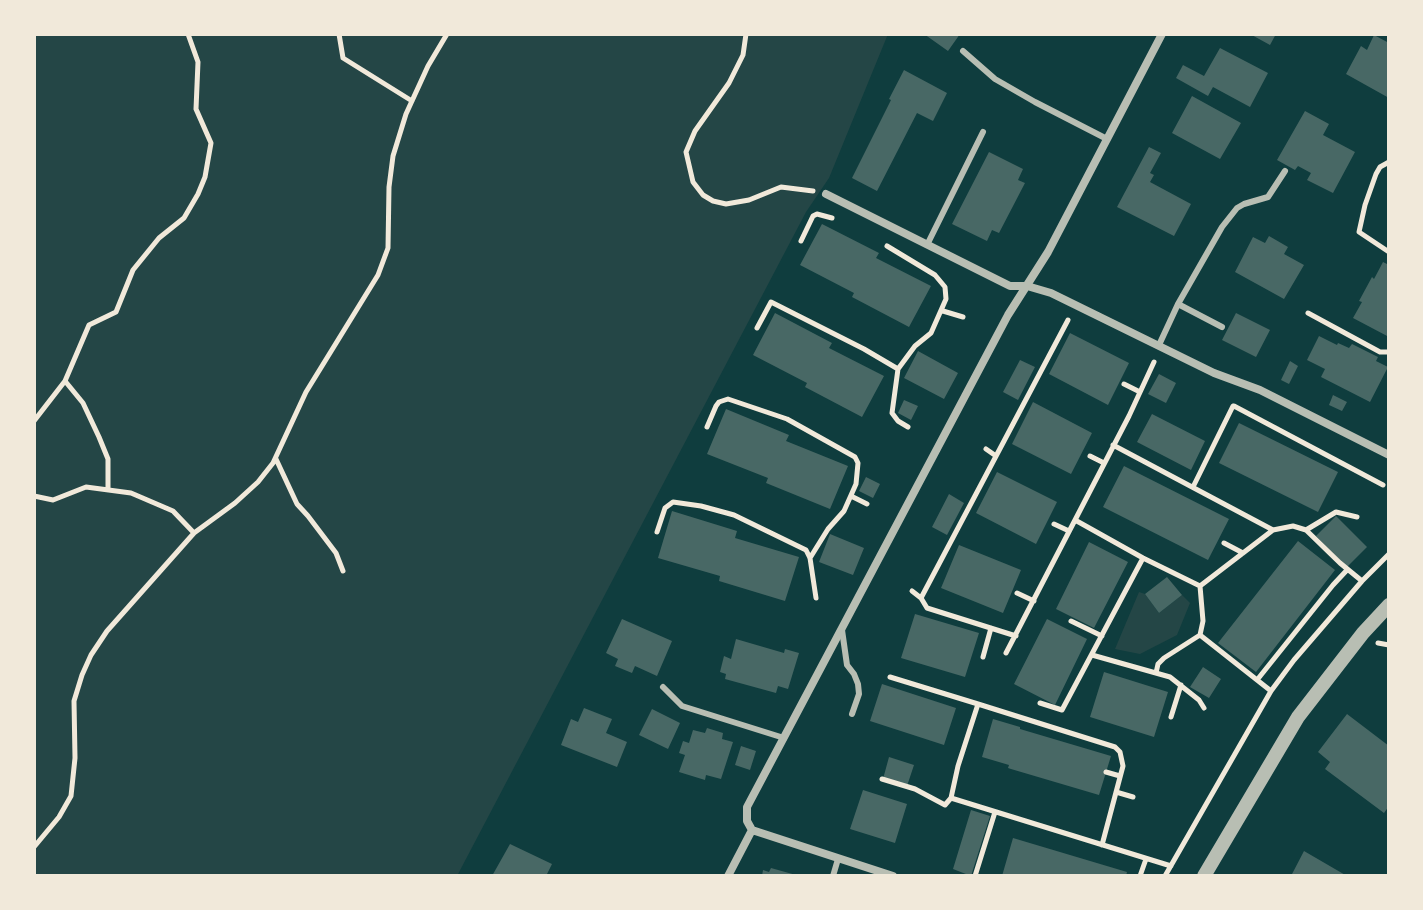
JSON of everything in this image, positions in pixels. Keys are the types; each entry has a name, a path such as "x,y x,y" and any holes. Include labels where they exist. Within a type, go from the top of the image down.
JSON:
{"street":[{"path":"893,876 752,830 747,821 747,807 1008,315 1048,252 1162,34"},
{"path":"826,194 1010,286 1027,286 1051,293 1214,373 1260,390 1389,455"},
{"path":"1204,876 1298,717 1363,633 1389,605"},
{"path":"728,876 752,830"}],"lane":[{"path":"963,51 995,79 1107,139"},
{"path":"927,245 983,132"},
{"path":"1159,345 1178,304 1222,227 1237,208 1268,197 1285,171"},
{"path":"1178,304 1222,327"},
{"path":"841,629 847,665 858,684 859,694 852,714"},
{"path":"663,687 682,706 784,738"},
{"path":"833,876 838,859"}],"path":[{"path":"34,421 65,381 89,325 116,312 133,270 159,238 184,218 205,177 211,143 196,109 198,62 188,34"},
{"path":"339,34 343,58 412,101"},
{"path":"34,847 59,817 71,796 75,758 74,701 91,655 107,631 194,533 258,482 275,458 306,392 378,275 390,234 389,187 393,156 412,101 447,34"},
{"path":"746,34 743,55 729,83 695,131 686,152 693,182 703,195 726,204 749,200 781,187 826,194"},
{"path":"1389,162 1380,167 1376,174 1359,232 1389,252"},
{"path":"801,241 813,216 817,214 840,222"},
{"path":"886,245 941,281 945,287 943,311 931,333 915,346 898,369 892,413 908,427"},
{"path":"757,328 771,302 898,369"},
{"path":"921,598 1074,305"},
{"path":"943,311 963,317"},
{"path":"1308,313 1380,352 1389,352"},
{"path":"1006,653 1140,392 1159,345"},
{"path":"65,381 83,403 108,459 108,490"},
{"path":"1193,487 1234,406 1242,383"},
{"path":"1124,384 1140,392"},
{"path":"707,427 716,406 728,399 787,419 855,457 858,463 856,484 851,496 844,511 828,529 810,558"},
{"path":"1234,406 1383,485"},
{"path":"1113,445 1273,530"},
{"path":"986,449 996,456"},
{"path":"1090,456 1104,463"},
{"path":"275,458 297,504 336,553 343,571"},
{"path":"34,496 53,500 86,487 131,493 173,511 194,533"},
{"path":"851,496 867,504"},
{"path":"657,532 665,508 673,502 734,515 806,550 816,598"},
{"path":"1306,530 1336,512 1357,517"},
{"path":"1075,520 1200,586"},
{"path":"1054,524 1069,531"},
{"path":"1200,586 1273,530 1293,526 1306,530 1362,581"},
{"path":"1224,543 1243,553"},
{"path":"1165,876 1271,691 1362,581 1389,554"},
{"path":"1040,703 1062,710 1143,558"},
{"path":"1257,680 1347,570"},
{"path":"1156,673 1158,664 1164,658 1200,635 1203,621 1200,586"},
{"path":"912,591 927,608 1016,636"},
{"path":"1017,593 1034,601"},
{"path":"1071,621 1102,636"},
{"path":"983,657 991,628"},
{"path":"1200,635 1271,691"},
{"path":"1092,655 1170,677 1199,700 1204,708"},
{"path":"890,677 1115,747 1123,758 1123,766 1102,845"},
{"path":"1171,717 1181,685"},
{"path":"882,779 915,789 945,805 951,798 978,704"},
{"path":"1106,772 1121,776"},
{"path":"1116,792 1133,797"},
{"path":"951,798 1171,866"},
{"path":"975,876 995,812"},
{"path":"1140,876 1146,859"}],"shaded area":[{"path":"34,34 888,34 829,178 806,212 457,876 34,876"},
{"path":"1139,592 1145,594 1159,613 1182,595 1190,603 1177,635 1140,654 1115,649"}],"building":[{"path":"924,34 960,34 948,51"},
{"path":"1250,34 1276,34 1270,45"},
{"path":"1374,35 1389,43 1389,98 1346,74 1361,46 1367,50"},
{"path":"1220,48 1268,73 1250,107 1213,87 1208,96 1176,78 1183,65 1204,76"},
{"path":"904,70 947,93 933,121 917,113 877,191 852,178"},
{"path":"1192,96 1241,123 1220,159 1172,133"},
{"path":"1305,111 1329,124 1323,135 1355,152 1333,193 1307,180 1311,173 1298,166 1295,170 1277,160"},
{"path":"1149,147 1161,153 1150,173 1154,175 1150,182 1191,204 1174,236 1117,207"},
{"path":"989,152 1023,169 1018,180 1025,183 999,233 992,230 987,241 952,224"},
{"path":"822,224 879,253 876,258 931,286 909,327 800,265"},
{"path":"1269,236 1288,247 1284,254 1304,265 1284,299 1235,272 1253,237 1265,243"},
{"path":"1383,262 1389,265 1389,337 1353,318 1362,302 1359,301"},
{"path":"775,313 832,343 829,348 884,376 862,417 753,355"},
{"path":"1236,313 1270,330 1256,357 1222,340"},
{"path":"1070,333 1129,363 1108,405 1049,374"},
{"path":"1319,336 1349,348 1352,344 1378,357 1376,361 1388,367 1370,402 1321,377 1325,369 1307,360"},
{"path":"918,351 958,373 944,399 904,378"},
{"path":"1020,360 1035,367 1018,400 1003,392"},
{"path":"1290,361 1298,366 1289,384 1281,380"},
{"path":"1159,374 1176,383 1166,403 1148,394"},
{"path":"1333,395 1347,402 1342,411 1329,405"},
{"path":"904,400 918,406 911,420 898,413"},
{"path":"1033,402 1092,433 1071,474 1012,444"},
{"path":"726,409 789,435 786,441 848,466 830,509 766,483 768,478 707,454"},
{"path":"1152,414 1205,441 1191,470 1137,442"},
{"path":"1239,423 1338,472 1318,512 1219,463"},
{"path":"1124,466 1229,519 1208,560 1103,507"},
{"path":"997,472 1057,502 1036,544 976,513"},
{"path":"866,477 880,484 873,498 859,491"},
{"path":"949,494 964,503 947,535 932,527"},
{"path":"672,511 737,531 735,538 799,557 785,601 719,581 720,576 658,558"},
{"path":"1336,516 1367,547 1347,567 1316,536"},
{"path":"830,534 864,548 853,575 819,562"},
{"path":"1298,541 1335,570 1256,672 1218,643"},
{"path":"1089,542 1128,562 1094,628 1056,609"},
{"path":"959,545 1021,570 1003,613 941,588"},
{"path":"1167,577 1182,595 1159,613 1145,594"},
{"path":"915,614 979,633 965,677 901,658"},
{"path":"622,619 672,641 657,676 635,666 632,673 615,666 618,659 606,653"},
{"path":"1047,619 1087,639 1055,705 1014,684"},
{"path":"736,639 784,653 785,649 799,653 788,689 778,686 776,693 725,679 726,674 720,672 724,656 731,659"},
{"path":"1203,667 1221,679 1209,698 1190,687"},
{"path":"1104,672 1168,692 1154,737 1090,717"},
{"path":"882,684 956,708 944,745 870,721"},
{"path":"584,708 612,719 606,733 627,742 617,767 561,745 571,719 578,722"},
{"path":"652,709 680,723 668,749 639,735"},
{"path":"1347,714 1389,746 1389,806 1384,813 1325,769 1330,762 1318,752"},
{"path":"993,719 1111,756 1099,795 1011,769 1009,765 982,757"},
{"path":"707,728 723,733 722,739 733,742 721,779 706,775 705,780 679,772 685,755 679,753 683,741 689,743 693,730 705,733"},
{"path":"741,746 756,751 750,770 735,765"},
{"path":"889,757 914,765 907,786 883,779"},
{"path":"863,790 907,804 895,843 850,829"},
{"path":"971,810 990,816 971,876 953,869"},
{"path":"1013,838 1127,872 1126,876 1002,876"},
{"path":"510,844 552,864 546,876 492,876"},
{"path":"1304,851 1347,876 1291,876"},
{"path":"771,868 796,876 762,876 763,870 769,872"}]}
